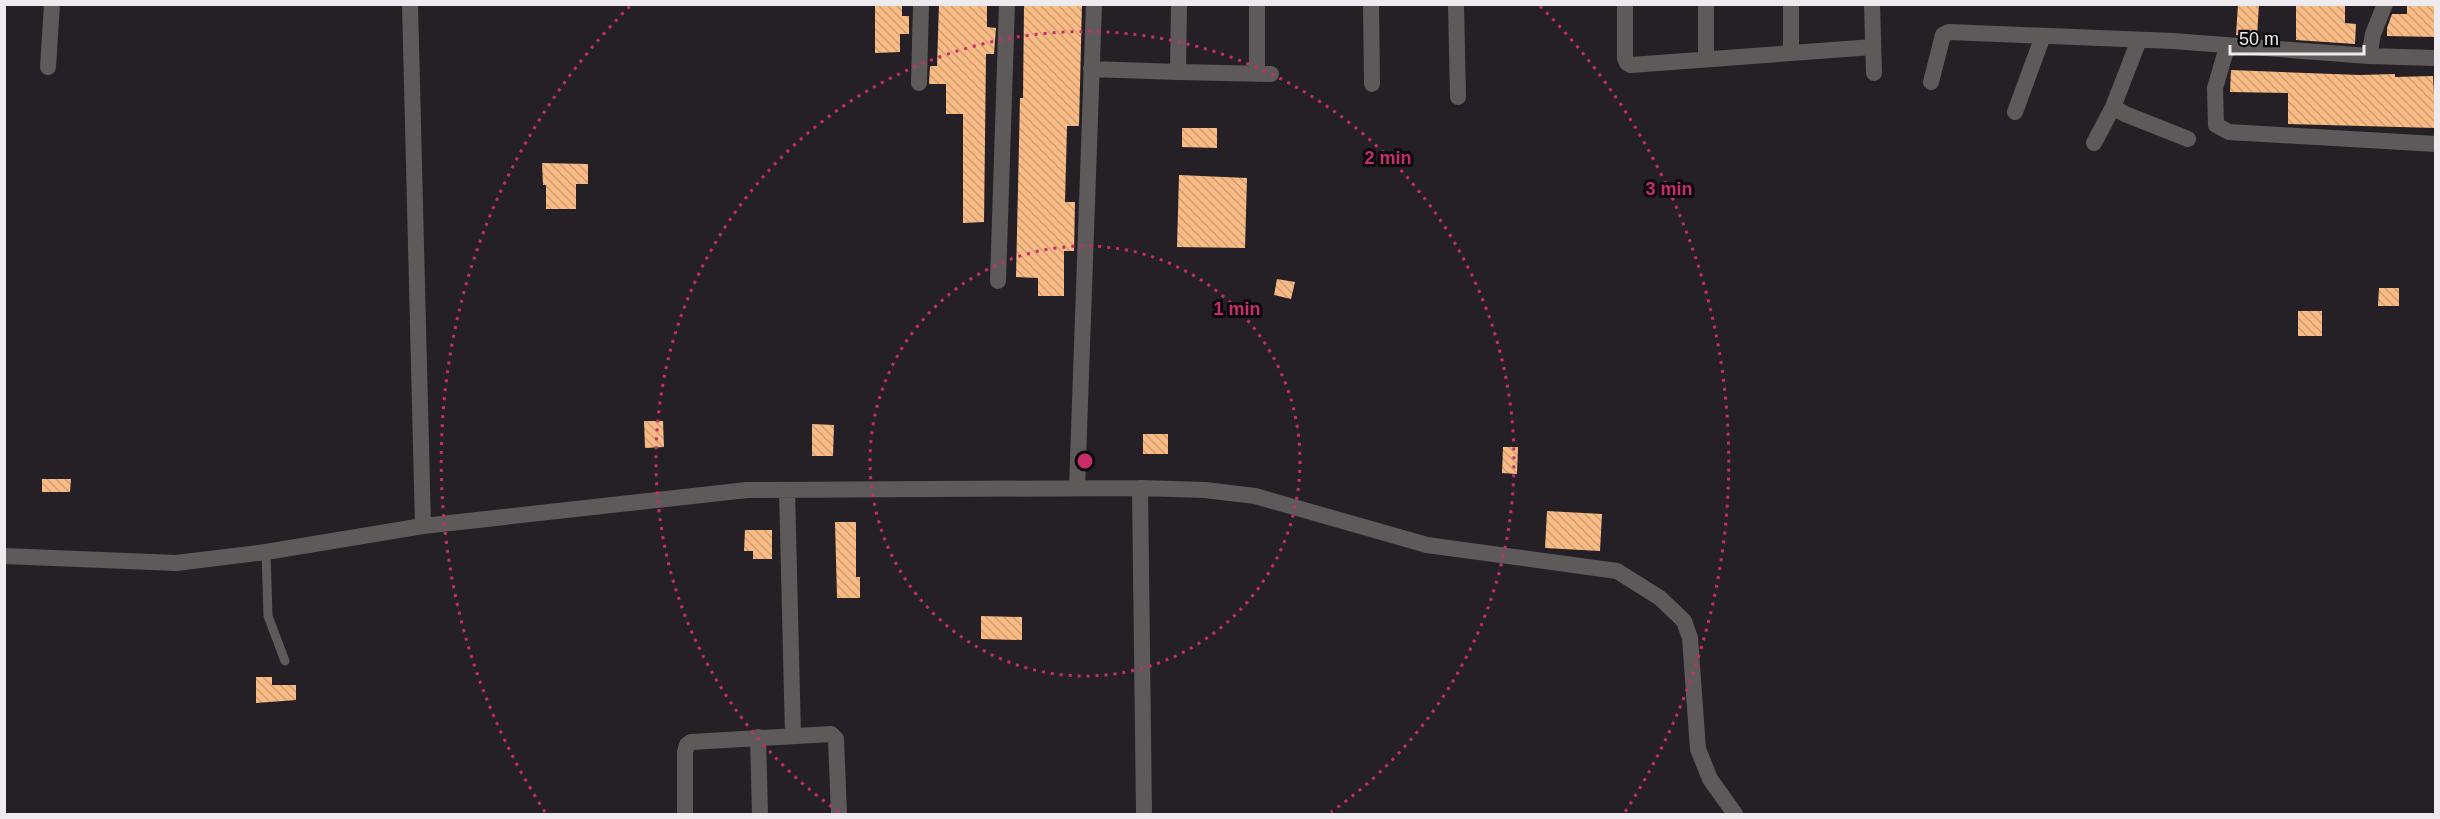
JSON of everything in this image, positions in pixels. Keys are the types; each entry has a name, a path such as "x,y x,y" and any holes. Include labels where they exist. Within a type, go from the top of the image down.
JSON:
{"street":[{"path":"48,67 52,4"},
{"path":"410,4 423,526"},
{"path":"919,83 921,4"},
{"path":"998,281 1007,4"},
{"path":"1077,488 1094,4"},
{"path":"1178,72 1179,4"},
{"path":"1091,69 1264,74 1257,4"},
{"path":"1371,4 1372,84"},
{"path":"1456,4 1458,97"},
{"path":"1625,4 1627,63 1631,65 1873,47"},
{"path":"1706,4 1706,59"},
{"path":"1791,4 1791,53"},
{"path":"1872,4 1874,73"},
{"path":"2369,56 2373,34 2385,4"},
{"path":"1931,82 1943,35 1949,32 2139,40 2369,56 2436,58"},
{"path":"2015,112 2043,36"},
{"path":"2094,143 2113,107 2139,40"},
{"path":"2227,47 2215,87 2216,125 2229,132 2436,144"},
{"path":"2113,107 2188,139"},
{"path":"1140,488 1144,814"},
{"path":"4,556 176,563 266,552 423,526 747,490 1140,488 1205,490 1256,496 1427,544 1617,571 1660,598 1684,621 1690,638 1698,749 1710,779 1735,814"},
{"path":"787,490 793,735"},
{"path":"685,814 685,752 687,745 691,742 793,735 834,735 839,814"},
{"path":"758,737 760,814"}],"lane":[{"path":"266,552 268,615 285,661"}],"building":[{"path":"875,4 902,4 902,16 909,16 909,34 900,34 900,52 875,53"},
{"path":"939,4 987,4 987,27 996,28 994,54 986,54 984,222 963,223 963,114 946,114 946,84 929,84 930,66 937,66"},
{"path":"1024,4 1082,4 1079,126 1067,126 1065,202 1075,202 1074,251 1064,251 1064,296 1038,296 1038,278 1016,277"},
{"path":"2238,4 2259,4 2257,37 2236,35"},
{"path":"2296,4 2345,4 2345,23 2356,24 2355,44 2296,40"},
{"path":"2407,4 2436,4 2436,37 2387,36 2392,14 2407,14"},
{"path":"2231,70 2360,75 2395,74 2395,77 2433,76 2436,128 2288,124 2288,93 2230,92"},
{"path":"1182,128 1217,128 1217,148 1182,147"},
{"path":"542,163 588,164 588,184 576,184 576,209 546,209 546,185 543,185"},
{"path":"1179,175 1247,178 1245,248 1177,247"},
{"path":"1277,279 1295,282 1291,299 1274,295"},
{"path":"2379,288 2399,288 2399,306 2378,306"},
{"path":"2298,311 2322,311 2322,336 2298,336"},
{"path":"644,421 663,421 664,447 645,448"},
{"path":"812,424 834,425 833,456 812,456"},
{"path":"1143,434 1168,434 1168,454 1143,454"},
{"path":"1503,447 1518,447 1517,474 1502,473"},
{"path":"42,479 71,479 70,492 42,492"},
{"path":"1547,511 1602,514 1600,551 1545,548"},
{"path":"835,522 856,522 856,577 860,577 860,598 837,598"},
{"path":"745,530 772,530 772,559 753,559 753,551 744,551"},
{"path":"981,616 1022,617 1022,640 981,639"},
{"path":"256,677 272,677 272,685 296,685 296,700 256,703"}]}
